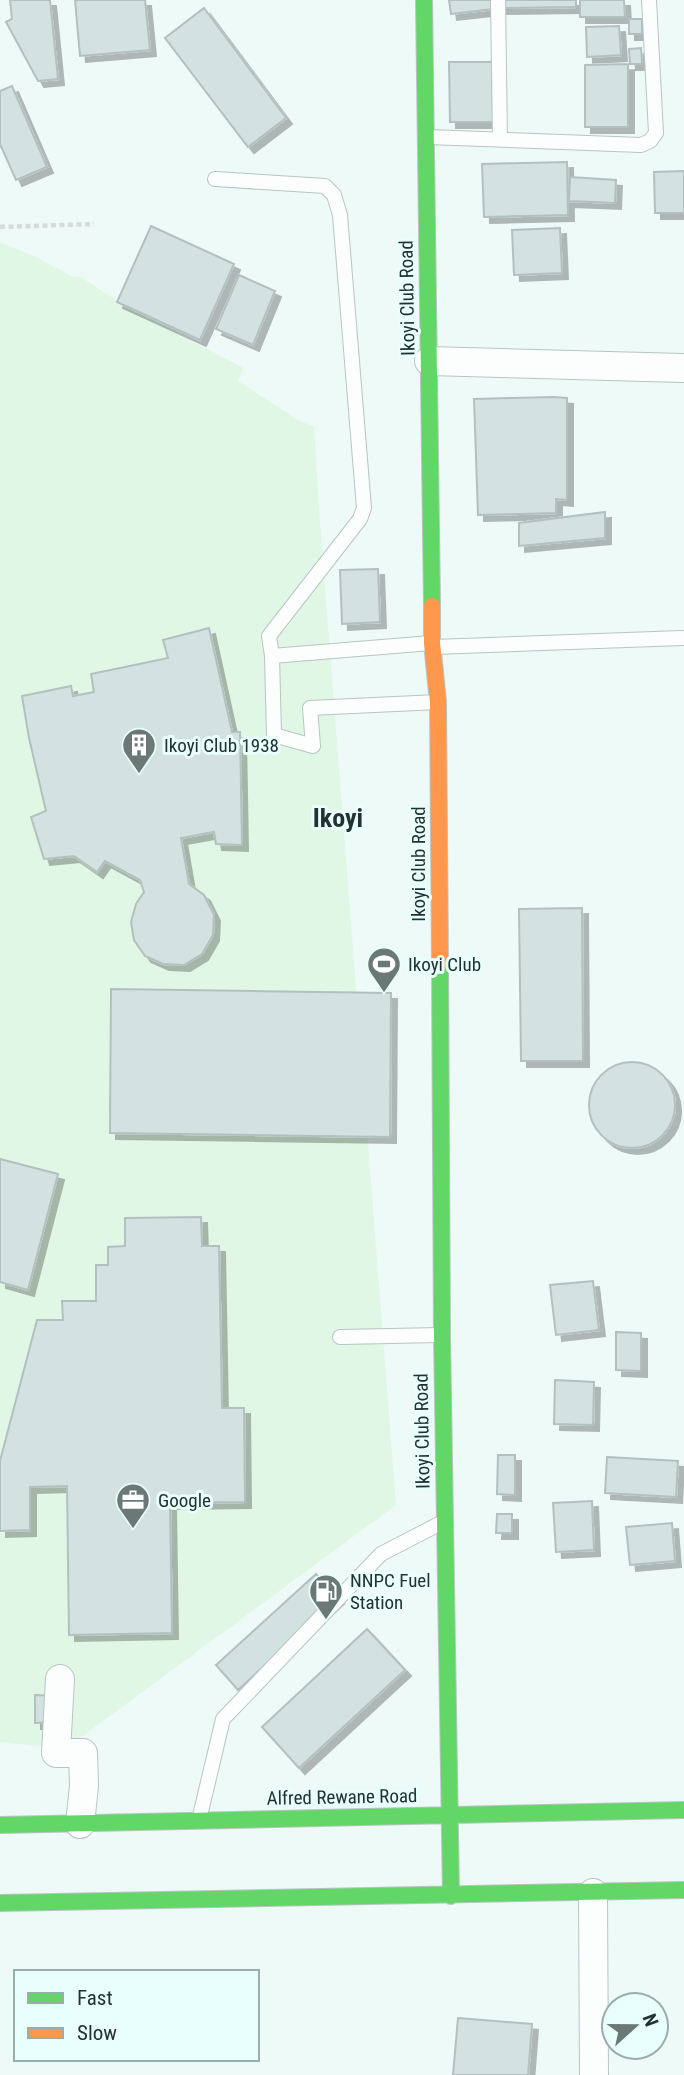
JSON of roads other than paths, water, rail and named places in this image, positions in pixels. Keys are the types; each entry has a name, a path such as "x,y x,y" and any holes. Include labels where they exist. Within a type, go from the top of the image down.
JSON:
{"main road":[{"name":"Ikoyi Club Road","path":"424,0 433,645 438,702 442,1335 451,1896"},
{"name":"Alfred Rewane Road","path":"0,1825 684,1810"},
{"path":"0,1903 684,1890"}],"street":[{"path":"429,361 682,368"},
{"path":"60,1679 56,1753 83,1753 84,1786 80,1824"},
{"path":"593,1893 594,2075"}],"lane":[{"path":"498,0 500,138"},
{"path":"426,137 641,145 650,141 656,133 649,0"},
{"path":"215,178 325,186 334,195 340,215 364,508 360,519 269,636 274,736 313,746 310,708 438,702"},
{"path":"272,656 433,645 682,638"},
{"path":"340,1337 442,1335"},
{"path":"198,1821 223,1719 381,1554 445,1520"}],"place":[{"name":"Ikoyi Club 1938","path":"139,775"},
{"name":"Ikoyi Club","path":"384,994"},
{"name":"Google","path":"133,1530"},
{"name":"NNPC Fuel Station","path":"326,1621"}],"district":[{"name":"Ikoyi","path":"338,818"}]}
